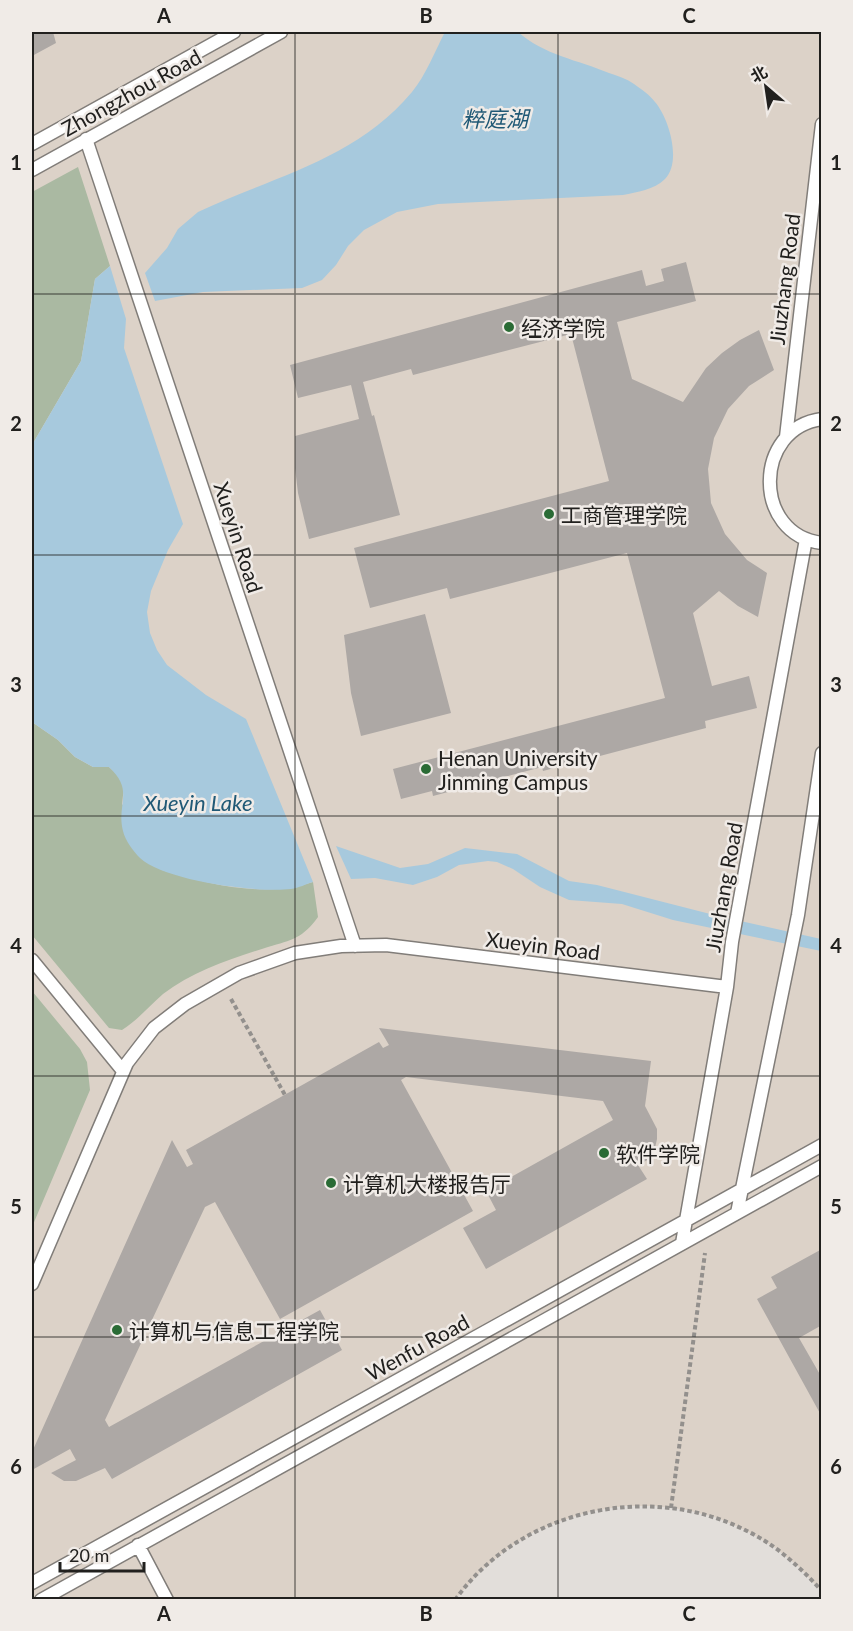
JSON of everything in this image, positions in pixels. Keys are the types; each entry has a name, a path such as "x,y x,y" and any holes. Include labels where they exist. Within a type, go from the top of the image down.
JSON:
{"lane":[{"name":"Zhongzhou Road","path":"32,144 234,32"},
{"name":"Zhongzhou Road","path":"32,170 281,32"},
{"name":"Jiuzhang Road","path":"786,437 822,124"},
{"name":"Xueyin Road","path":"86,139 355,946"},
{"path":"822,419 800,427 786,437 776,452 770,468 769,484 771,500 788,527 806,539 822,543"},
{"name":"Jiuzhang Road","path":"682,1243 727,987 732,942 806,539"},
{"path":"737,1213 798,915 822,753"},
{"name":"Xueyin Road","path":"32,1284 127,1063 154,1028 184,1004 239,973 295,953 386,945 727,987"},
{"path":"32,960 123,1071"},
{"name":"Wenfu Road","path":"32,1583 822,1144"},
{"name":"Wenfu Road","path":"41,1599 822,1166"},
{"path":"138,1545 167,1599"}],"path":[{"path":"222,982 285,1095"},
{"path":"671,1508 708,1229"},
{"path":"455,1599 483,1569 507,1549 534,1532 562,1520 593,1511 624,1506 671,1508 718,1518 774,1547 799,1567 822,1591"}],"shaded area":[{"name":"Henan University Jinming Campus","path":"32,32 821,32 821,1591 799,1567 774,1547 718,1518 687,1510 655,1506 624,1506 593,1511 534,1532 507,1549 483,1569 455,1599 32,1600"}],"green space":[{"path":"78,167 110,266 95,279 81,361 32,445 32,192"},
{"path":"32,722 58,740 75,757 93,767 109,767 119,776 124,787 122,804 162,870 238,888 276,889 313,882 318,917 307,930 296,937 227,961 187,978 163,994 122,1030 109,1028 32,935"},
{"path":"32,991 80,1049 87,1062 90,1090 32,1227"}],"water":[{"name":"粹庭湖","path":"445,32 518,32 550,52 631,82 653,99 669,129 673,162 665,179 656,186 623,195 438,204 397,212 364,230 348,246 336,265 322,280 302,288 203,292 155,301 145,273 167,248 178,229 198,212 312,164 365,134 390,115 412,92 426,71"},
{"name":"Xueyin Lake","path":"110,266 126,319 124,348 183,524 168,550 151,591 147,612 150,633 167,665 206,695 246,719 313,882 297,888 276,890 212,884 169,873 152,866 137,855 124,834 121,821 123,791 117,776 109,767 93,767 75,757 58,740 32,722 32,445 81,361 95,279"},
{"path":"336,846 400,868 428,864 465,848 517,854 569,881 597,885 821,939 821,951 673,920 622,904 569,900 540,887 513,869 497,862 459,865 437,877 413,885 375,878 351,879"}],"building":[{"path":"32,32 53,32 56,43 32,56"},
{"path":"686,262 696,301 617,322 632,379 683,402 706,368 740,340 759,330 774,370 749,386 728,409 714,438 708,469 711,503 725,534 747,560 767,573 758,617 738,606 719,591 693,613 712,686 749,676 757,708 705,721 706,728 543,771 542,767 433,796 432,791 401,799 393,769 665,698 627,553 450,599 447,588 370,608 354,548 609,481 571,334 413,375 411,369 363,382 400,515 309,539 298,493 295,436 359,419 351,385 298,398 290,365 642,270 646,286 664,281 661,269"},
{"path":"425,614 451,713 361,736 351,693 344,635"},
{"path":"379,1028 651,1061 645,1106 657,1129 657,1139 653,1157 638,1165 647,1179 486,1269 463,1228 496,1210 486,1191 613,1120 603,1101 406,1077 401,1080 473,1211 280,1319 215,1202 205,1207 105,1420 109,1427 320,1310 342,1350 112,1479 105,1468 76,1481 64,1481 51,1473 76,1460 70,1449 32,1470 32,1452 172,1140 187,1167 193,1164 186,1150 379,1042 383,1048 389,1045"},
{"path":"822,1249 822,1325 799,1338 822,1378 822,1417 757,1299 777,1288 771,1277"}],"place":[{"name":"经济学院","path":"509,327"},
{"name":"工商管理学院","path":"549,514"},
{"name":"Henan University Jinming Campus","path":"426,769"},
{"name":"软件学院","path":"604,1153"},
{"name":"计算机大楼报告厅","path":"331,1183"},
{"name":"计算机与信息工程学院","path":"117,1330"}]}
